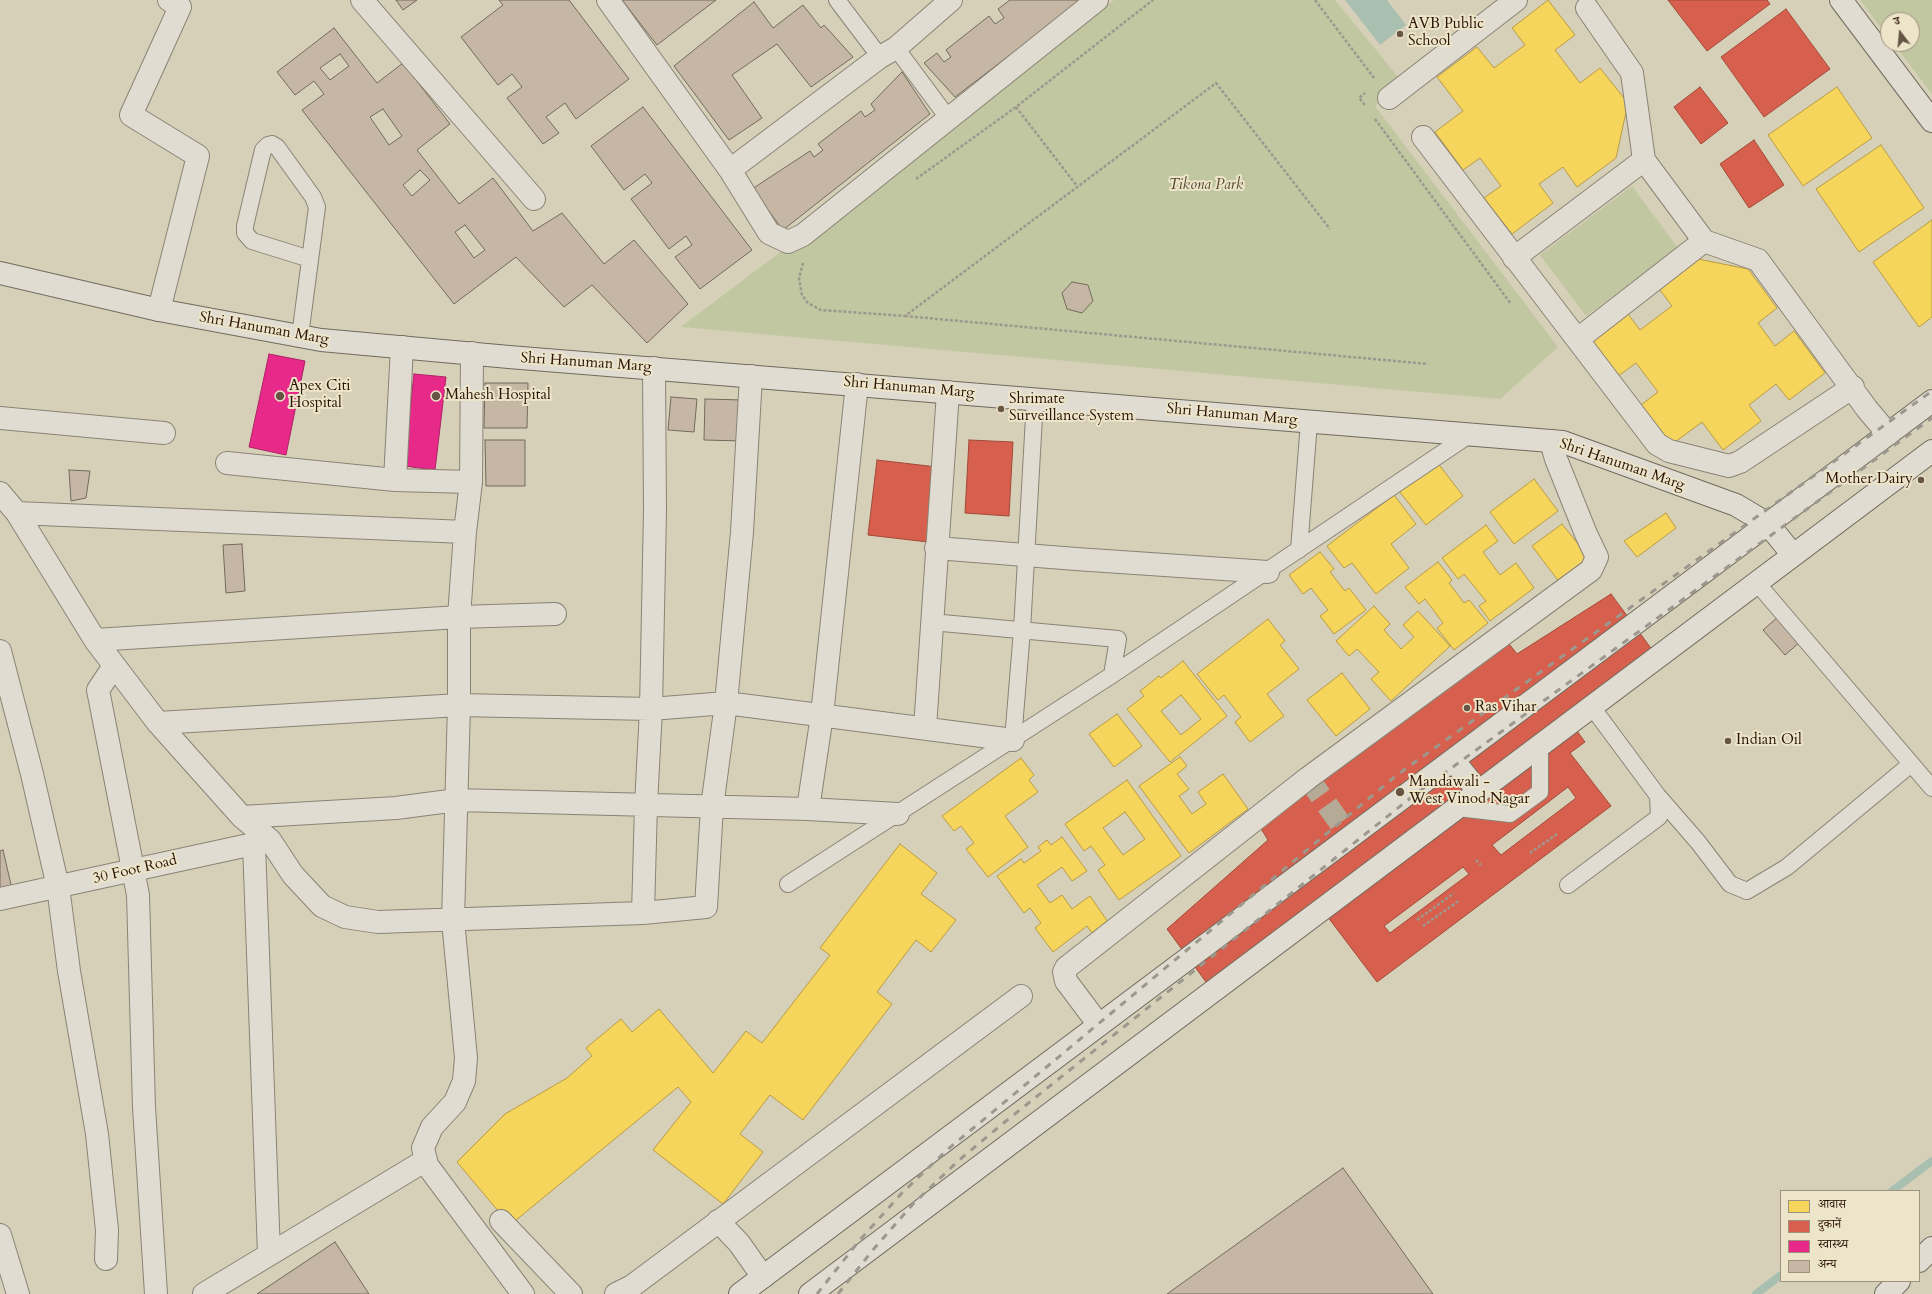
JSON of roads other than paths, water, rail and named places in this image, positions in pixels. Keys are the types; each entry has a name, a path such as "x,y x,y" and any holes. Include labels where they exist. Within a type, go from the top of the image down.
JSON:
{"street":[{"path":"158,310 198,156 131,115 180,7 169,0"},
{"path":"362,0 534,199"},
{"path":"608,0 730,170 769,233 788,242 804,235 1097,0"},
{"path":"730,170 888,53 951,0"},
{"path":"1389,98 1516,0"},
{"path":"1841,0 1932,121"},
{"path":"1587,8 1632,73 1644,160 1704,241 1758,260 1867,409 1888,434"},
{"path":"1423,137 1657,444 1669,451 1729,466 1740,462 1852,387"},
{"path":"1514,258 1644,160"},
{"path":"1578,339 1704,241"},
{"name":"Shri Hanuman Marg","path":"0,273 158,310 321,340 1563,442 1736,504 1768,524 1793,555"},
{"path":"395,480 402,347"},
{"path":"472,353 471,482 465,532 459,617 459,705 453,920 466,1058 464,1081 455,1102 432,1127 423,1148 427,1165 523,1294"},
{"path":"643,913 646,805 651,709 655,511 654,368"},
{"path":"0,493 17,513 95,640 158,724 242,817 262,842 322,906 345,917 378,922 643,913 706,907 712,807 726,703 742,532 751,376"},
{"path":"808,809 822,715 857,384"},
{"path":"925,728 936,548 948,392"},
{"path":"740,1294 1932,401"},
{"path":"0,418 164,433"},
{"path":"1099,1025 1066,981 1064,972 1066,968 1308,778 1592,570 1597,557 1583,527 1550,441"},
{"path":"810,1294 1932,451"},
{"path":"227,463 395,480 471,482"},
{"path":"17,513 465,532"},
{"path":"936,548 1268,572"},
{"path":"95,640 459,617 555,614"},
{"path":"0,651 32,774 58,887 69,971 97,1134 107,1230 106,1259"},
{"path":"114,666 98,690 138,895 144,1107 156,1294"},
{"path":"158,724 459,705 651,709 726,703 1013,740"},
{"path":"1453,760 1479,792"},
{"path":"242,817 396,808 457,800 808,809 898,814"},
{"path":"262,842 269,1254"},
{"name":"30 Foot Road","path":"0,899 262,842"},
{"path":"616,1294 632,1286 1021,996"},
{"path":"204,1294 426,1160"},
{"path":"501,1221 571,1294"},
{"path":"718,1221 739,1243 762,1277"},
{"path":"0,1235 18,1294"},
{"path":"1920,1260 1932,1248"},
{"path":"1886,1294 1898,1282"}],"lane":[{"path":"837,0 948,118"},
{"path":"300,336 317,212 316,202 277,147 272,144 268,145 263,150 245,226 245,233 252,241 310,259"},
{"path":"1013,740 1022,630 1035,399"},
{"path":"1299,550 1308,422"},
{"path":"788,884 1112,675 1268,572 1469,435"},
{"path":"1757,583 1932,788"},
{"path":"931,622 1118,639 1112,675"},
{"path":"1592,707 1658,796 1698,842 1730,884 1747,891 1787,867 1911,764"},
{"path":"1458,808 1510,814 1540,792 1540,747"},
{"path":"1568,885 1659,817 1658,796"}],"waterway":[{"path":"1893,1190 1932,1161"},
{"path":"1756,1294 1780,1276"}],"tunnel":[{"path":"1308,778 1350,837"}],"railway":[{"path":"817,1294 859,1241 901,1194 947,1150 1397,775 1932,391"},
{"path":"838,1294 872,1251 913,1204 958,1161 1006,1121 1413,796 1932,418"}],"place":[{"name":"AVB Public School","path":"1400,34"},
{"name":"Apex Citi Hospital","path":"280,396"},
{"name":"Mahesh Hospital","path":"436,396"},
{"name":"Shrimate Surveillance System","path":"1001,409"},
{"name":"Mother Dairy","path":"1921,480"},
{"name":"Ras Vihar","path":"1467,708"},
{"name":"Indian Oil","path":"1728,741"},
{"name":"Mandawali - West Vinod Nagar","path":"1400,792"}],"park label":[{"name":"Tikona Park","path":"1206,186"}]}
